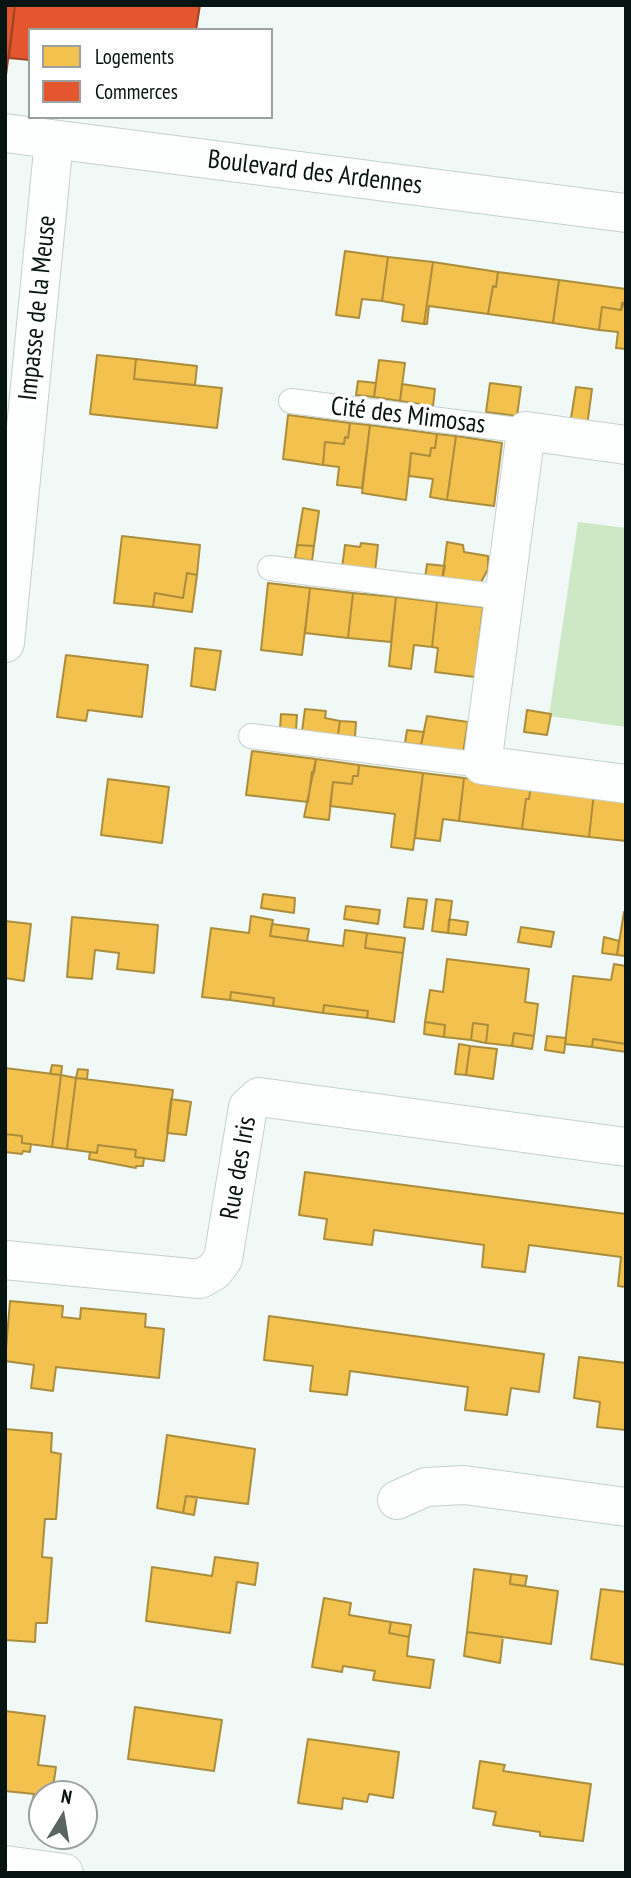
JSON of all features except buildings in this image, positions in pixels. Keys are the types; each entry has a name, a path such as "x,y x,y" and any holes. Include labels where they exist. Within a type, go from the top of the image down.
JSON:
{"street":[{"name":"Boulevard des Ardennes","path":"5,133 626,213"},
{"name":"Impasse de la Meuse","path":"5,643 54,140"},
{"name":"Cité des Mimosas","path":"526,431 626,445"},
{"path":"526,431 482,765 626,783"},
{"name":"Rue des Iris","path":"5,1260 201,1279 214,1271 223,1259 248,1107 259,1097 626,1147"},
{"path":"397,1500 426,1486 464,1485 626,1507"},
{"path":"5,1865 64,1873"}],"lane":[{"name":"Cité des Mimosas","path":"291,401 526,431"},
{"path":"270,568 504,597"},
{"path":"251,736 482,765"}],"green space":[{"path":"578,522 626,528 626,727 549,716"}]}
